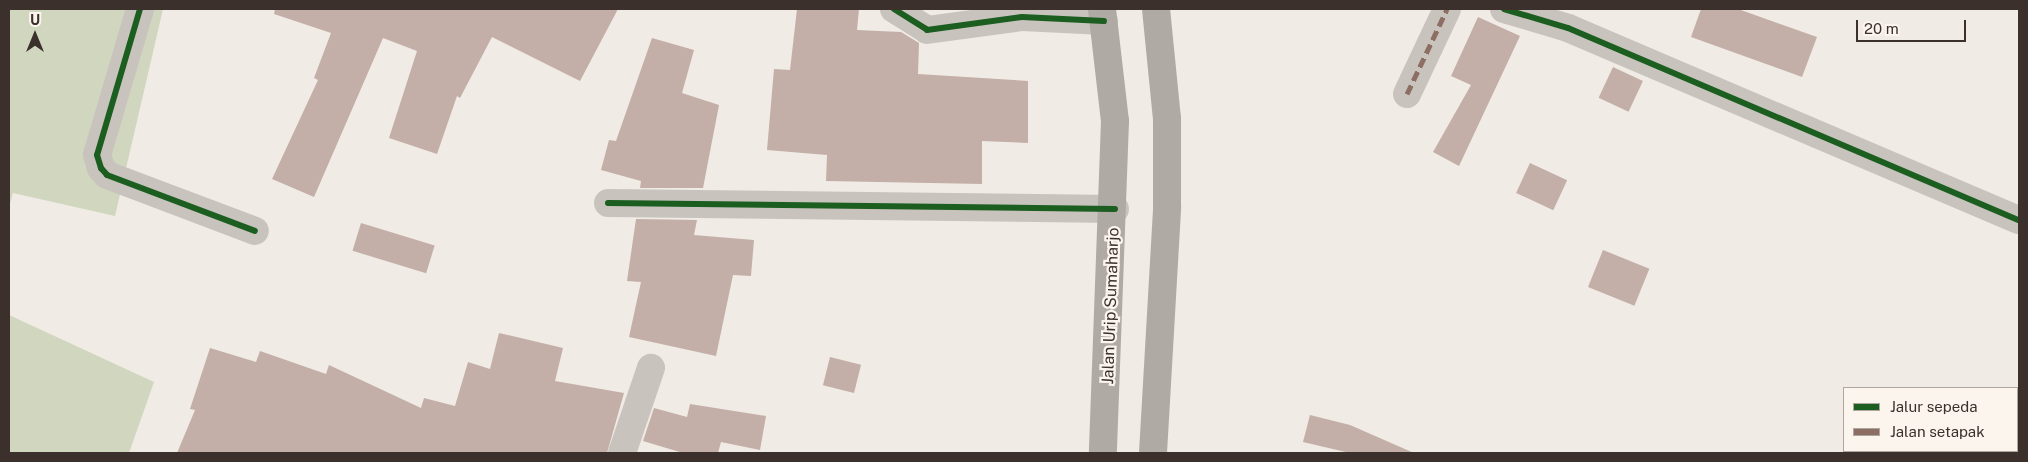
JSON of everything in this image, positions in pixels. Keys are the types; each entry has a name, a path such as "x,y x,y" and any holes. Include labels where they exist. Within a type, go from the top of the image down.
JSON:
{"highway":[{"path":"1153,453 1167,198 1167,119 1156,9"},
{"name":"Jalan Urip Sumaharjo","path":"1103,15 1115,121 1115,209 1103,453"}],"street":[{"path":"140,9 97,155 100,168 107,175 255,231"},
{"path":"894,9 927,30 1022,17 1103,15"},
{"path":"1406,94 1447,9"},
{"path":"1504,9 1568,28 2019,220"},
{"path":"608,203 1115,209"},
{"path":"622,453 651,368"}],"green space":[{"path":"9,9 163,9 115,216 13,193 9,207"},
{"path":"9,315 154,382 129,453 9,453"}],"building":[{"path":"275,9 618,9 580,81 492,37 460,98 457,96 437,154 389,138 417,51 383,38 314,197 272,179 318,80 314,78 331,33 274,14"},
{"path":"797,9 859,9 857,30 901,32 919,43 918,74 1028,81 1028,143 982,141 982,184 826,181 827,155 767,150 774,69 790,70"},
{"path":"1701,9 1738,9 1817,37 1802,77 1691,37"},
{"path":"1478,17 1520,36 1459,166 1433,152 1471,85 1451,76"},
{"path":"652,38 694,50 682,93 719,105 703,188 640,188 641,181 601,170 609,140 616,141"},
{"path":"1613,67 1643,81 1629,112 1599,98"},
{"path":"1530,163 1567,180 1553,210 1516,193"},
{"path":"636,219 697,220 694,235 754,240 751,276 733,275 716,356 629,337 641,282 627,281"},
{"path":"361,223 435,246 426,273 353,251"},
{"path":"1603,250 1649,269 1634,306 1588,287"},
{"path":"499,333 563,348 555,381 624,393 607,453 177,453 195,410 190,409 210,348 256,362 260,351 326,374 329,365 421,408 424,398 455,406 468,362 490,369"},
{"path":"830,357 861,365 854,393 823,385"},
{"path":"690,404 766,416 760,450 721,442 718,453 683,453 643,441 654,408 687,417"},
{"path":"1310,415 1350,425 1414,453 1350,453 1303,442"}],"marked path":[{"path":"1407,94 1447,9"}],"cycle path":[{"path":"140,9 97,155 101,168 107,175 255,231"},
{"path":"894,9 927,30 1022,17 1104,21"},
{"path":"1504,9 1568,28 2019,220"},
{"path":"608,203 1115,209"}]}
